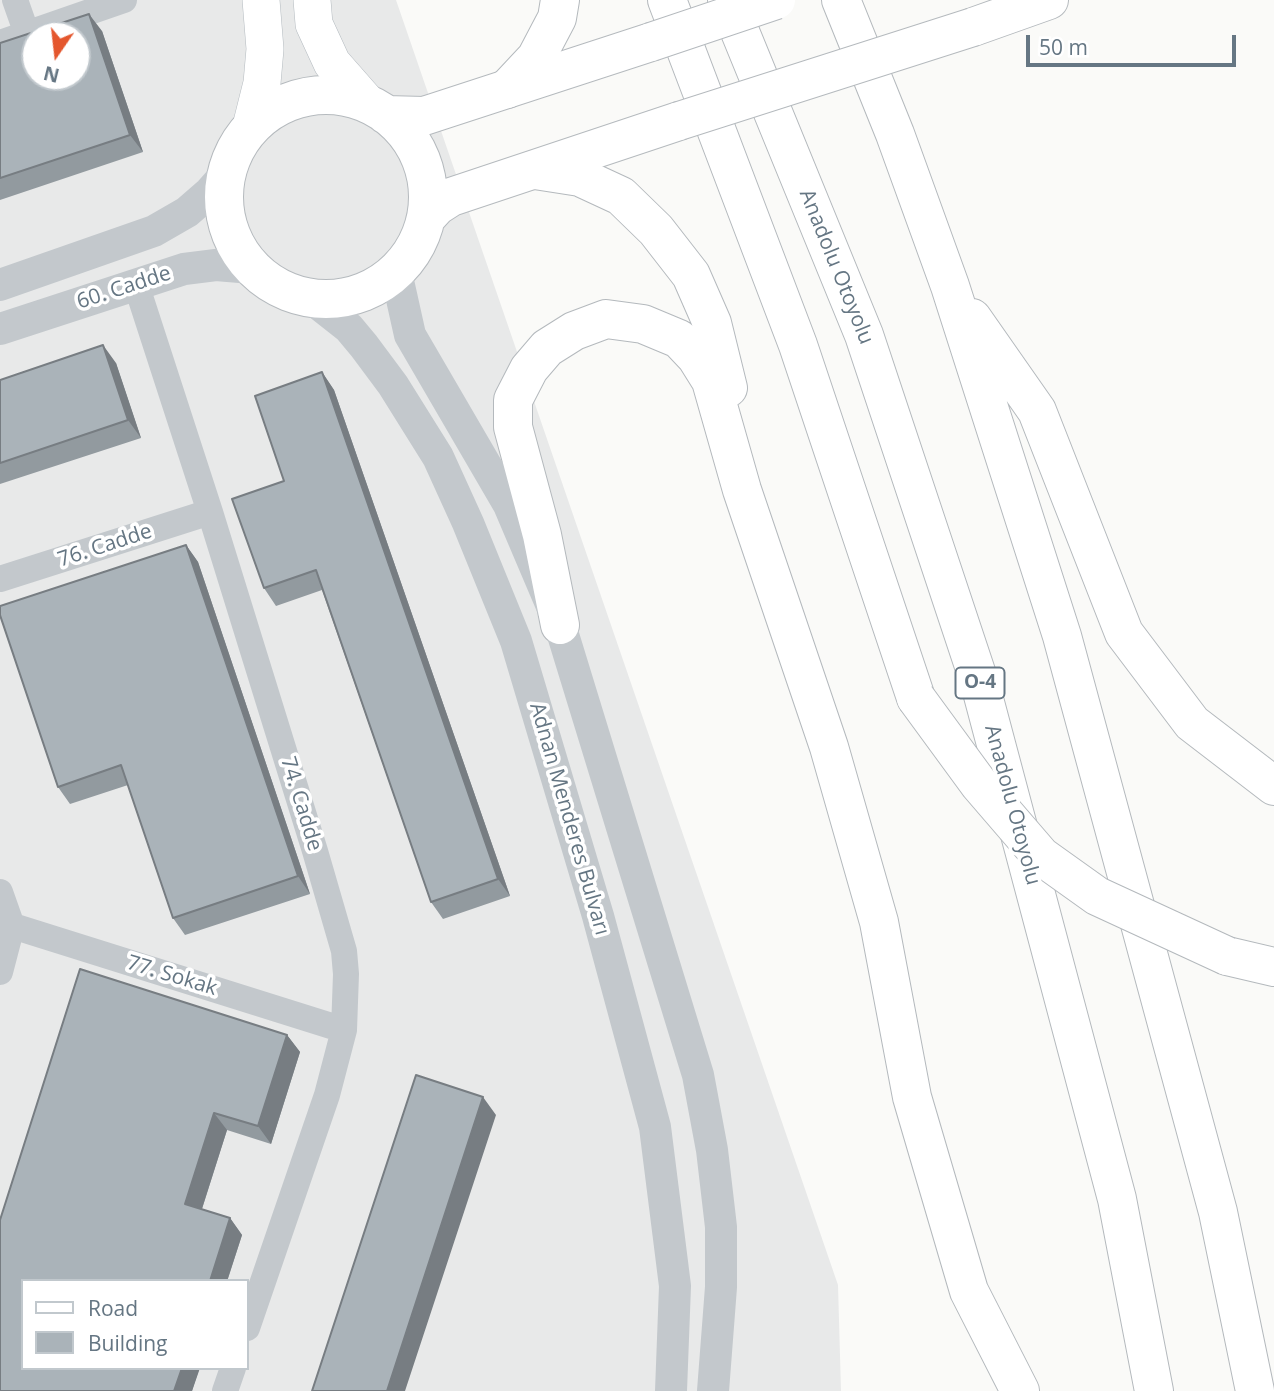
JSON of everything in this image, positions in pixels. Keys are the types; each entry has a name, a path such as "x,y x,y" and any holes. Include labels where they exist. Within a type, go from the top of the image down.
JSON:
{"main road":[{"path":"251,127 262,83 265,49 261,0"},
{"path":"312,0 314,24 332,63 377,110 403,131 416,150 425,172 428,195 439,208"},
{"path":"507,89 536,58 557,18 560,0"},
{"path":"667,0 798,345 916,698 979,784 1041,856 1097,896 1227,956 1274,967"},
{"name":"Anadolu Otoyolu","path":"727,0 864,335 980,684 1117,1199 1154,1391"},
{"path":"776,0 424,116 405,117 334,96 300,98 278,106 251,127 235,149 226,174 223,195 230,234 239,253 252,268 279,289 316,302 365,292 396,272 416,246 439,208 534,170 1049,0"},
{"path":"841,0 895,134 950,286 1062,636 1218,1212 1255,1391"},
{"path":"534,170 580,177 621,196 656,230 691,275 712,323 740,435 742,490"},
{"path":"950,286 1037,411 1124,633 1192,723 1274,786"},
{"path":"560,625 542,535 513,427 513,400 529,369 547,348 580,329 606,319 643,324 679,339 696,357 710,381 742,490 840,784 878,922 912,1097 969,1291 1020,1391"}],"street":[{"path":"15,0 22,21"},
{"path":"64,21 124,0"},
{"path":"0,43 21,36"},
{"name":"60. Cadde","path":"0,285 154,231 187,212 226,174"},
{"name":"60. Cadde","path":"0,330 184,269 216,265 252,268"},
{"path":"396,272 410,335 509,505 560,625 698,1075 712,1150 721,1227 721,1287 713,1391"},
{"name":"74. Cadde","path":"136,284 316,851 344,951 344,1030 327,1095 248,1325"},
{"name":"Adnan Menderes Bulvarı","path":"316,302 349,328 364,346 393,385 438,457 516,641 598,916 654,1127 675,1286 671,1391"},
{"name":"76. Cadde","path":"0,579 210,512"},
{"path":"0,892 6,924 0,972"},
{"name":"77. Sokak","path":"6,924 344,1030"},
{"path":"225,1391 232,1370"}],"shaded area":[{"path":"0,0 396,0 838,1285 841,1391 0,1391"}],"building":[{"path":"89,14 130,135 0,178 0,43 21,36 21,91 91,91 91,21 68,21"},
{"path":"103,345 128,420 0,463 0,380"},
{"path":"322,372 498,879 431,902 316,570 264,588 232,499 284,481 255,396"},
{"path":"186,545 298,876 173,918 121,765 58,787 0,615 0,606"},
{"path":"80,969 287,1035 258,1126 214,1113 185,1204 230,1218 211,1279 21,1279 21,1370 181,1370 174,1391 0,1391 0,1220"},
{"path":"416,1075 483,1097 387,1391 312,1391"}]}
